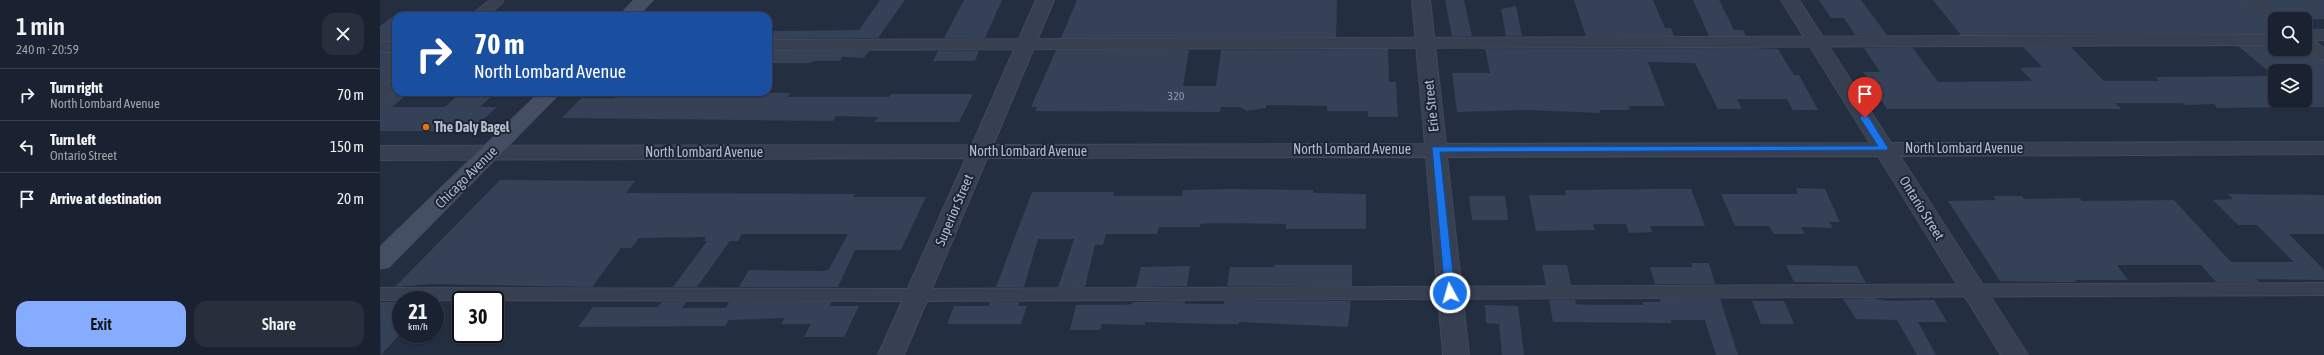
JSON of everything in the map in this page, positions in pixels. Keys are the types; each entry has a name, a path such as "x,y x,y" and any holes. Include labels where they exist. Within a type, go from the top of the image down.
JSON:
{"main road":[{"path":"632,12 644,0"},
{"name":"Chicago Avenue","path":"380,261 547,96"}],"street":[{"name":"Superior Street","path":"891,355 1045,0"},
{"name":"Erie Street","path":"1421,0 1456,355"},
{"name":"Ontario Street","path":"1790,0 2015,355"},
{"name":"North Lombard Avenue","path":"380,153 1436,149 2324,148"}],"lane":[{"path":"483,12 498,0"},
{"path":"2253,0 2269,12"},
{"path":"2312,36 2324,36"},
{"path":"772,45 2268,40"},
{"path":"2312,46 2324,55"},
{"path":"380,47 392,47"},
{"path":"380,96 392,86"},
{"path":"380,294 917,295 2324,289"}],"building":[{"path":"880,0 905,0 878,38 772,39 772,34 774,31 859,30"},
{"path":"964,0 1002,0 985,38 944,38"},
{"path":"1077,0 1337,0 1336,37 1061,38"},
{"path":"1445,0 1464,0 1472,36 1452,36"},
{"path":"1574,0 1653,0 1665,28 1671,28 1674,36 1586,36"},
{"path":"1693,0 1719,0 1734,30 1743,30 1746,36 1709,36"},
{"path":"1819,0 1861,0 1887,35 1855,35 1844,18 1831,18"},
{"path":"1933,0 2247,0 2249,5 2268,19 2268,34 1961,35"},
{"path":"2263,0 2324,0 2324,19 2312,19 2312,12 2279,12"},
{"path":"1516,6 1522,36 1506,36 1501,9"},
{"path":"392,17 392,41 380,41 380,26"},
{"path":"2238,46 2268,46 2268,56 2312,56 2312,53 2324,61 2324,107 2312,107 2312,64 2268,64 2268,71"},
{"path":"1912,47 1938,82 2032,81 2020,68 2042,67 2023,47 2071,47 2104,81 2159,81 2155,77 2268,76 2268,108 2217,108 2214,104 2185,105 2183,103 2115,103 2121,109 1887,109 1863,72 1880,72 1864,48"},
{"path":"1388,49 1389,82 1396,82 1398,117 1368,117 1368,111 1327,111 1327,106 1266,105 1266,108 1247,111 1240,107 1221,107 1220,112 1035,111 1037,107 1031,107 1056,50 1189,50 1183,86 1216,86 1221,50"},
{"path":"1485,49 1778,49 1794,75 1799,75 1818,110 1793,110 1787,99 1737,99 1742,109 1718,109 1695,63 1648,62 1665,106 1628,106 1630,110 1600,110 1600,113 1530,110 1457,112 1452,73 1490,73"},
{"path":"772,51 869,51 864,58 842,57 840,61 812,61 811,63 772,63"},
{"path":"938,51 979,51 975,61 933,61"},
{"path":"380,53 392,53 392,80 380,88"},
{"path":"772,93 790,93 787,97 889,97 891,94 973,94 959,122 874,122 878,117 836,116 833,121 562,118 581,98 614,98 616,96 772,96"},
{"path":"392,94 392,96 405,96 392,107 445,107 457,96 492,96 480,107 497,107 468,131 380,131 380,102"},
{"path":"500,180 635,181 626,193 855,194 853,197 926,197 901,250 855,250 838,287 739,287 749,270 825,271 829,269 848,234 742,234 738,241 730,241 697,287 673,287 707,241 704,241 706,237 639,238 631,248 621,248 592,287 432,284 395,287"},
{"path":"1796,188 1825,189 1840,222 1829,222 1833,228 1801,227 1805,234 1774,234 1769,226 1735,226 1721,194 1798,194"},
{"path":"1691,189 1705,226 1650,226 1652,232 1629,233 1626,224 1593,224 1595,230 1536,231 1529,195 1566,195 1565,190"},
{"path":"1183,190 1313,190 1313,193 1366,194 1366,229 1286,229 1286,224 1212,223 1200,224 1200,227 1159,227 1157,234 1106,234 1103,245 1095,245 1085,287 1058,287 1074,239 1038,239 1024,287 996,287 1032,192 1114,192 1113,196 1182,196"},
{"path":"2227,194 2324,195 2324,234 2289,234 2324,270 2324,280 2256,279 2259,282 2216,282 2201,265 2117,265 2128,280 2075,280 2076,282 2000,281 1948,201 1996,200 1993,196 2022,196 2024,199 2080,198 2082,201 2174,200 2231,262 2294,262 2257,225 2238,225 2213,200 2233,199"},
{"path":"1469,196 1505,196 1508,220 1472,220"},
{"path":"1691,263 1709,263 1715,284 1655,284 1650,267 1692,267"},
{"path":"1274,265 1352,265 1352,286 1227,286 1230,267 1274,267"},
{"path":"1542,265 1567,265 1571,285 1546,285"},
{"path":"1786,265 1857,266 1866,283 1794,282"},
{"path":"1190,266 1187,286 1136,287 1141,267"},
{"path":"1873,298 1888,301 1934,300 1947,322 1918,322 1936,355 1917,355 1897,320 1856,319 1843,299"},
{"path":"1660,299 1720,299 1738,355 1716,355 1705,320 1671,320 1671,323 1553,322 1549,300 1575,300 1576,304 1589,305 1643,305 1643,302 1661,302"},
{"path":"1185,301 1185,304 1224,304 1224,301 1351,301 1348,327 1239,322 1239,324 1213,324 1145,322 1145,325 1102,324 1100,330 1070,330 1076,305 1125,305 1132,304 1133,302"},
{"path":"1752,301 1784,301 1794,324 1761,324"},
{"path":"380,302 392,302 392,343 381,355"},
{"path":"662,302 686,302 682,308 726,308 729,302 831,302 830,306 859,306 844,337 804,337 811,324 781,324 784,318 729,320 725,326 578,327 593,307 658,307"},
{"path":"990,302 1019,302 1018,306 1027,306 1021,324 947,324 954,306 989,306"},
{"path":"1485,305 1518,306 1524,355 1502,355 1499,324 1486,323"}],"place":[{"name":"The Daly Bagel","path":"426,127"}],"route":[{"path":"1450,293 1436,149 1884,148 1865,118"}]}
